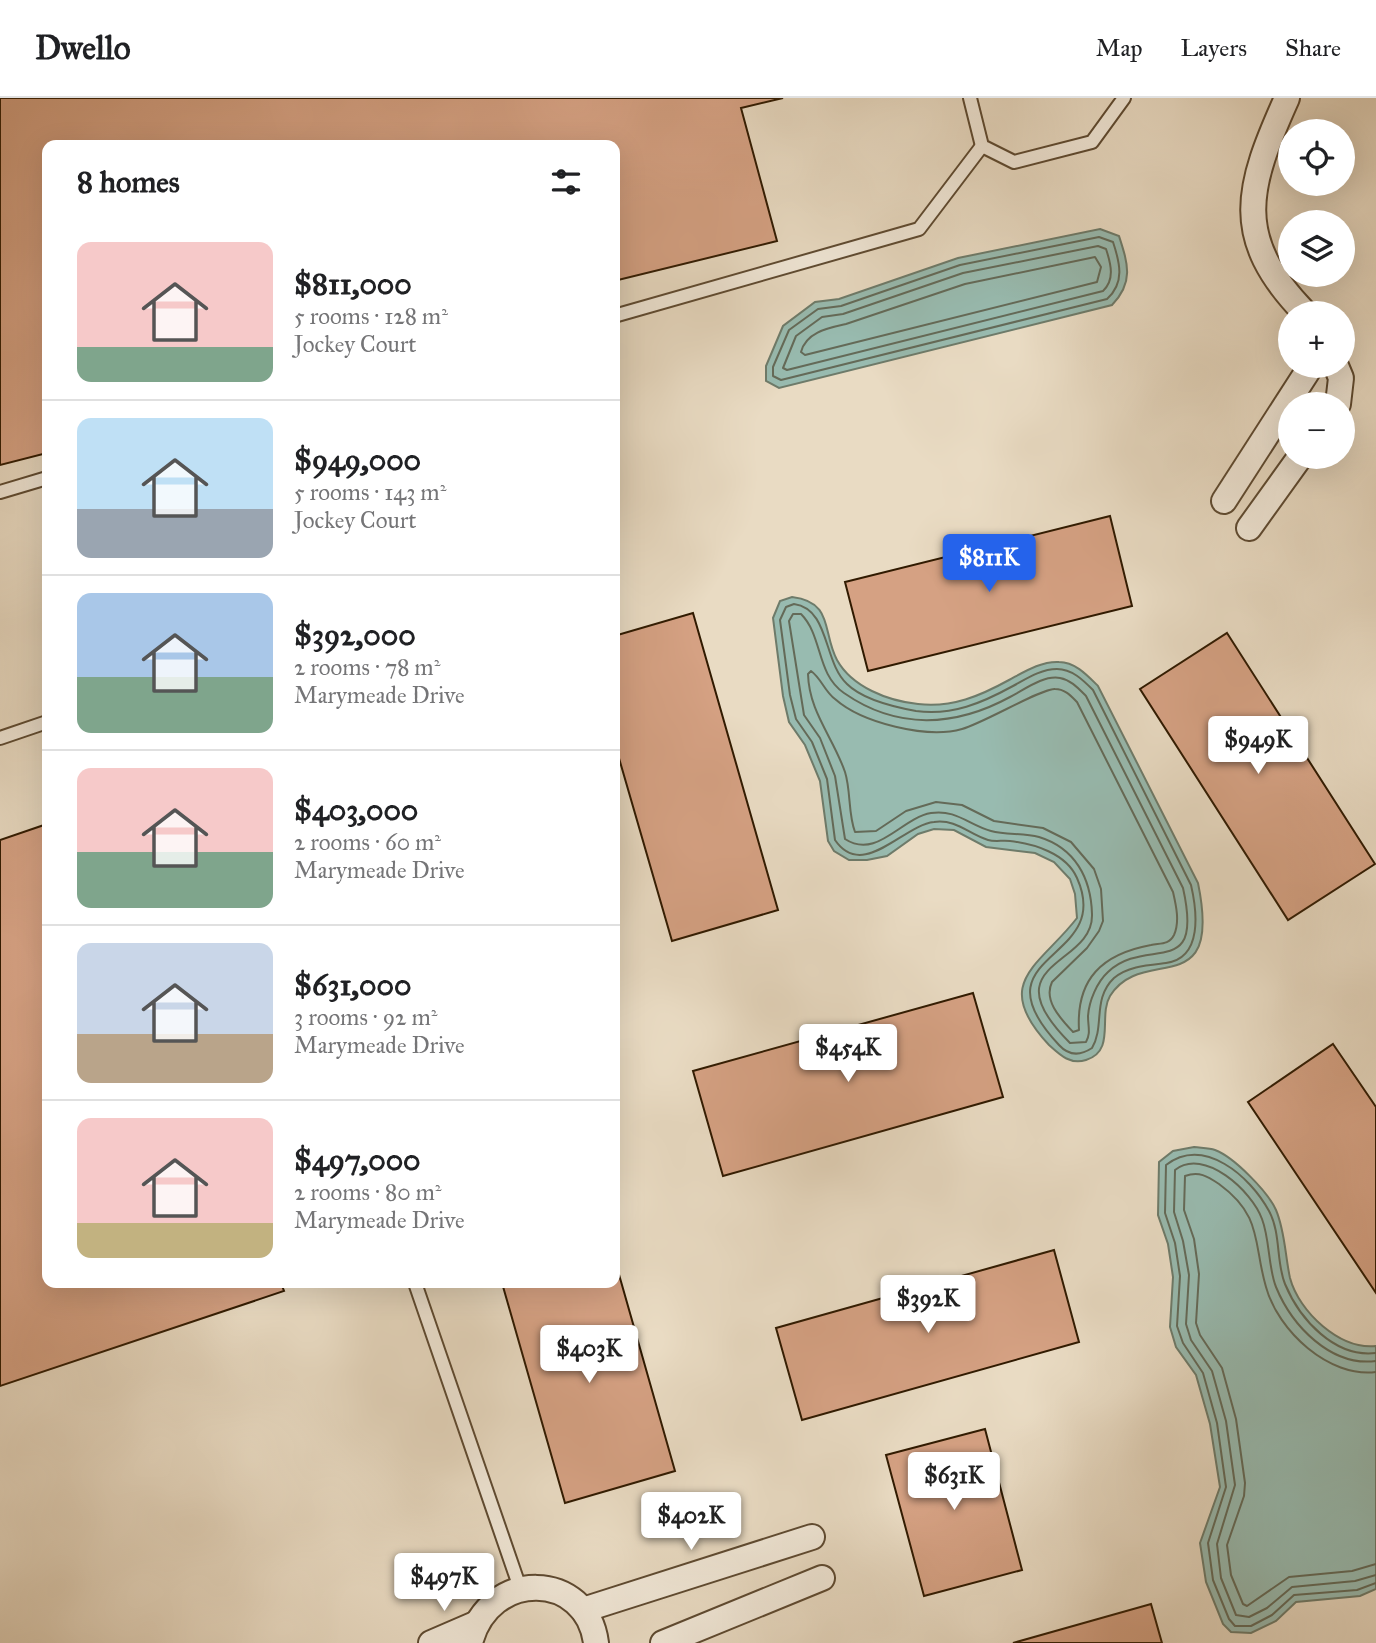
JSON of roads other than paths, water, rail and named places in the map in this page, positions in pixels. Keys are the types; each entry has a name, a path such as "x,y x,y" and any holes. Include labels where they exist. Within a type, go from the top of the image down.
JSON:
{"street":[{"path":"1287,98 1260,158 1252,215 1261,257 1283,291 1293,301"},
{"path":"1224,500 1303,378"},
{"path":"1249,528 1291,469"},
{"path":"583,1610 812,1537"},
{"path":"663,1643 822,1578"},
{"path":"431,1643 472,1634 493,1601 520,1588 543,1588 565,1595 583,1610 591,1623 596,1643"}],"lane":[{"path":"970,98 982,146 1014,162 1092,142 1124,98"},
{"path":"620,314 919,229 982,146"},
{"path":"0,492 42,479"},
{"path":"0,738 42,724"},
{"path":"417,1288 520,1588"}],"water":[{"path":"1100,229 1119,236 1127,264 1124,288 1112,305 779,388 766,381 766,366 783,326 815,302 839,299 958,258"},
{"path":"792,597 815,605 821,612 837,660 852,678 872,691 895,700 930,705 954,702 987,691 1033,668 1052,662 1075,667 1098,686 1198,883 1203,921 1199,945 1190,958 1124,981 1110,996 1105,1013 1104,1041 1095,1055 1086,1060 1075,1061 1061,1055 1049,1045 1032,1023 1023,1005 1022,990 1027,976 1077,918 1075,894 1070,879 1054,862 1035,853 986,847 954,830 934,829 918,834 887,856 849,860 834,851 828,841 820,781 805,745 789,722 783,696 773,618 780,601"},
{"path":"1194,1147 1223,1154 1250,1176 1266,1194 1276,1210 1281,1226 1290,1278 1302,1304 1312,1316 1335,1335 1349,1342 1376,1346 1376,1589 1360,1596 1296,1602 1276,1621 1251,1633 1231,1632 1223,1624 1206,1582 1200,1543 1220,1487 1210,1424 1196,1375 1176,1347 1170,1327 1173,1277 1168,1244 1158,1215 1159,1162 1173,1151"}]}
